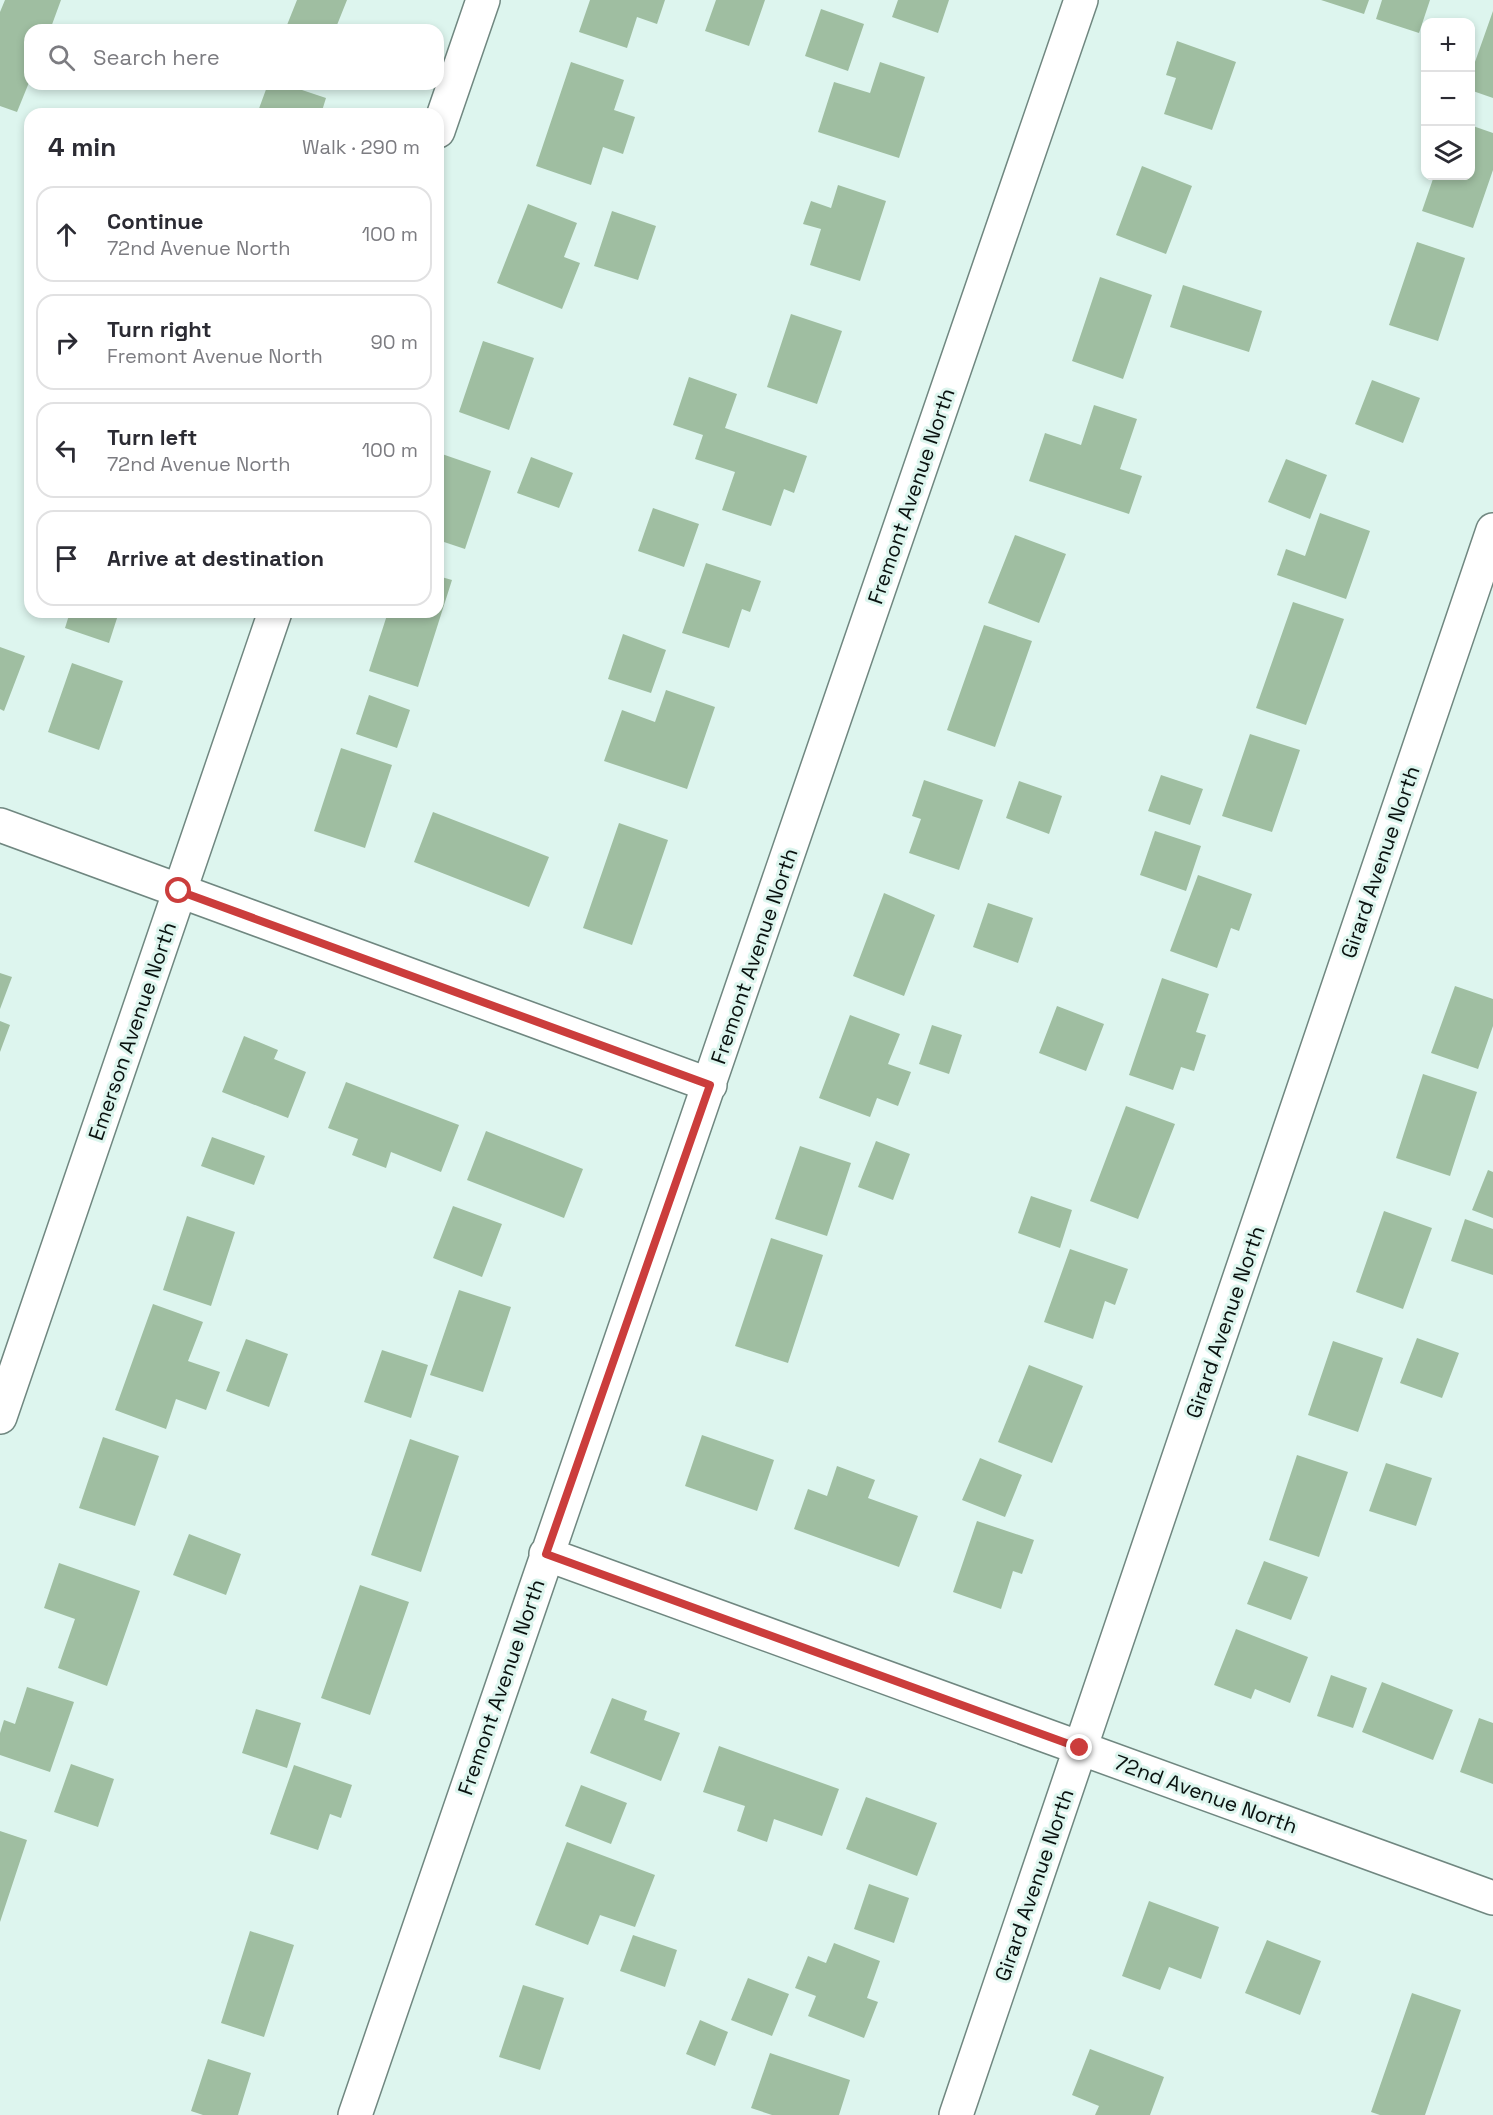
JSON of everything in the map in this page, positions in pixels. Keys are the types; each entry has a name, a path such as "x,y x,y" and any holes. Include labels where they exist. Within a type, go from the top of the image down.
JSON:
{"street":[{"path":"444,114 483,0"},
{"name":"Fremont Avenue North","path":"355,2115 1081,0"},
{"name":"Girard Avenue North","path":"956,2115 1493,530"},
{"name":"Emerson Avenue North","path":"0,1417 272,618"},
{"path":"0,825 710,1085"},
{"name":"72nd Avenue North","path":"546,1554 1493,1898"}],"building":[{"path":"5,0 61,0 52,24 24,24 24,90 26,90 17,112 0,106 0,12"},
{"path":"297,0 347,0 337,24 287,24"},
{"path":"590,0 665,0 657,24 637,17 627,48 579,32"},
{"path":"716,0 765,0 749,46 705,31"},
{"path":"898,0 949,0 938,33 892,17"},
{"path":"1321,0 1369,0 1364,14"},
{"path":"1382,0 1430,0 1424,18 1421,18 1419,33 1376,19"},
{"path":"821,9 864,24 848,71 805,56"},
{"path":"1493,11 1493,98 1475,92 1475,62"},
{"path":"1177,41 1236,62 1212,130 1164,114 1176,78 1166,75"},
{"path":"571,62 624,80 614,110 635,117 623,154 603,147 591,185 536,166"},
{"path":"880,62 925,77 899,158 818,132 834,82 870,93"},
{"path":"266,90 302,90 326,98 323,108 259,108"},
{"path":"1475,127 1493,133 1493,170 1473,228 1422,211 1433,180 1475,180"},
{"path":"1142,166 1192,186 1166,254 1116,235"},
{"path":"838,185 886,201 860,281 810,265 821,229 803,224 811,201 831,208"},
{"path":"528,204 577,223 564,257 580,263 562,309 497,283"},
{"path":"612,211 656,226 638,280 594,266"},
{"path":"1417,242 1465,258 1438,341 1389,325"},
{"path":"1100,277 1152,295 1123,379 1072,361"},
{"path":"1183,285 1262,311 1249,352 1170,327"},
{"path":"791,314 842,331 817,404 767,387"},
{"path":"483,341 534,358 509,430 459,412"},
{"path":"689,377 737,394 725,428 807,456 794,493 784,489 771,526 722,510 735,472 695,459 703,435 673,425"},
{"path":"1372,380 1420,398 1403,443 1355,424"},
{"path":"1094,405 1137,419 1120,469 1142,476 1129,514 1029,481 1045,433 1081,445"},
{"path":"444,455 491,471 465,549 444,542"},
{"path":"531,457 573,473 559,508 517,493"},
{"path":"1286,459 1327,475 1310,519 1268,502"},
{"path":"653,508 699,524 684,567 638,551"},
{"path":"1320,513 1370,531 1346,599 1277,575 1286,549 1305,556"},
{"path":"1015,535 1066,554 1039,623 988,603"},
{"path":"706,563 761,581 750,612 742,609 729,648 682,633"},
{"path":"444,578 452,580 444,605"},
{"path":"1293,602 1344,619 1306,725 1256,708"},
{"path":"68,618 117,618 109,643 65,628"},
{"path":"386,618 440,618 418,687 369,671"},
{"path":"984,625 1032,641 995,747 947,730"},
{"path":"623,634 666,650 651,693 608,679"},
{"path":"0,647 25,656 4,711 0,709"},
{"path":"72,663 123,681 99,750 48,732"},
{"path":"666,690 715,707 687,789 604,761 622,710 655,722"},
{"path":"369,695 410,710 397,748 356,734"},
{"path":"1250,734 1300,750 1272,832 1222,816"},
{"path":"341,748 392,765 365,848 314,831"},
{"path":"1161,775 1203,789 1190,825 1148,811"},
{"path":"924,780 983,800 959,870 909,853 921,819 912,816"},
{"path":"1019,781 1062,796 1049,834 1006,818"},
{"path":"433,812 549,857 529,907 414,862"},
{"path":"619,823 668,840 632,945 583,928"},
{"path":"1155,831 1201,846 1186,891 1140,875"},
{"path":"1198,875 1252,894 1239,931 1231,928 1217,968 1170,951"},
{"path":"884,893 935,915 904,996 853,976"},
{"path":"988,903 1033,918 1018,963 973,947"},
{"path":"0,973 12,977 0,1009"},
{"path":"1162,978 1209,994 1196,1032 1206,1035 1194,1071 1181,1067 1173,1090 1129,1075"},
{"path":"1455,986 1493,999 1493,1026 1478,1069 1431,1053"},
{"path":"1057,1006 1104,1024 1086,1071 1039,1053"},
{"path":"850,1015 900,1034 888,1064 911,1072 898,1106 877,1098 870,1117 819,1098"},
{"path":"0,1021 10,1025 0,1052"},
{"path":"932,1025 962,1035 949,1074 919,1064"},
{"path":"244,1036 278,1050 274,1059 306,1072 288,1118 222,1092"},
{"path":"1423,1074 1477,1092 1450,1176 1396,1158"},
{"path":"346,1082 459,1125 441,1172 391,1152 386,1168 352,1155 358,1139 328,1128"},
{"path":"1126,1106 1175,1124 1138,1219 1090,1201"},
{"path":"486,1131 583,1169 564,1218 467,1180"},
{"path":"212,1137 265,1156 254,1185 201,1166"},
{"path":"876,1141 910,1154 893,1200 858,1187"},
{"path":"800,1146 851,1163 827,1236 775,1219"},
{"path":"1488,1170 1493,1172 1493,1218 1472,1210"},
{"path":"1031,1196 1072,1210 1060,1248 1018,1233"},
{"path":"453,1206 502,1224 482,1277 433,1258"},
{"path":"1384,1211 1432,1228 1403,1309 1356,1292"},
{"path":"187,1216 235,1232 211,1306 163,1290"},
{"path":"1465,1219 1493,1229 1493,1275 1451,1261"},
{"path":"771,1238 823,1255 788,1363 735,1346"},
{"path":"1070,1249 1128,1269 1115,1305 1105,1301 1093,1339 1044,1322"},
{"path":"459,1290 511,1307 483,1392 430,1375"},
{"path":"153,1304 203,1322 188,1361 220,1372 206,1410 176,1399 166,1429 115,1410"},
{"path":"1417,1338 1459,1353 1442,1398 1400,1383"},
{"path":"246,1339 288,1354 269,1407 226,1391"},
{"path":"1333,1341 1383,1358 1358,1432 1308,1415"},
{"path":"382,1350 428,1365 411,1418 364,1402"},
{"path":"1029,1365 1083,1386 1052,1463 998,1442"},
{"path":"702,1435 774,1460 757,1511 685,1486"},
{"path":"103,1437 159,1456 135,1526 79,1508"},
{"path":"410,1439 459,1456 421,1572 371,1555"},
{"path":"1297,1455 1348,1472 1319,1557 1269,1540"},
{"path":"980,1458 1022,1475 1005,1517 962,1500"},
{"path":"1386,1463 1432,1478 1416,1526 1369,1511"},
{"path":"837,1466 875,1480 868,1498 918,1516 899,1567 794,1529 808,1489 827,1496"},
{"path":"977,1521 1034,1540 1022,1574 1013,1571 1001,1609 953,1592"},
{"path":"189,1534 241,1554 226,1595 173,1575"},
{"path":"1264,1561 1308,1577 1291,1620 1247,1604"},
{"path":"59,1563 140,1591 107,1686 58,1668 75,1619 44,1608"},
{"path":"360,1585 409,1602 370,1715 321,1698"},
{"path":"1236,1629 1308,1657 1290,1703 1255,1689 1251,1699 1214,1685"},
{"path":"1331,1675 1367,1688 1353,1728 1317,1716"},
{"path":"1382,1682 1453,1710 1433,1760 1362,1732"},
{"path":"27,1687 74,1702 50,1772 0,1755 0,1733 4,1720 15,1724"},
{"path":"612,1698 647,1711 644,1720 680,1733 661,1781 590,1753"},
{"path":"256,1709 301,1723 287,1768 242,1753"},
{"path":"1479,1718 1493,1723 1493,1784 1460,1772"},
{"path":"719,1746 839,1789 822,1836 774,1819 767,1842 737,1831 745,1806 703,1792"},
{"path":"71,1764 114,1779 98,1827 54,1812"},
{"path":"294,1765 352,1785 341,1818 330,1814 318,1850 270,1834"},
{"path":"581,1785 627,1803 611,1844 565,1826"},
{"path":"866,1797 937,1823 917,1876 846,1849"},
{"path":"0,1831 27,1840 0,1922"},
{"path":"567,1842 655,1875 635,1927 600,1915 588,1945 535,1925"},
{"path":"869,1884 909,1898 894,1943 854,1929"},
{"path":"1149,1901 1219,1927 1201,1979 1169,1967 1160,1990 1122,1976"},
{"path":"250,1931 294,1945 264,2037 221,2023"},
{"path":"633,1935 677,1950 665,1987 620,1971"},
{"path":"1267,1940 1321,1961 1300,2015 1245,1993"},
{"path":"834,1943 880,1961 867,1998 878,2002 864,2038 808,2016 816,1996 795,1988 808,1956 826,1963"},
{"path":"748,1978 789,1994 772,2036 731,2020"},
{"path":"523,1985 564,1998 540,2070 499,2057"},
{"path":"1412,1993 1461,2010 1425,2115 1380,2115 1371,2112"},
{"path":"700,2020 728,2032 715,2066 686,2054"},
{"path":"1090,2049 1164,2077 1150,2115 1095,2115 1099,2106 1072,2095"},
{"path":"770,2053 850,2080 839,2115 772,2115 751,2108"},
{"path":"208,2059 251,2073 238,2115 203,2115 191,2111"}],"route":[{"path":"179,891 710,1085 546,1554 1080,1748"}]}
